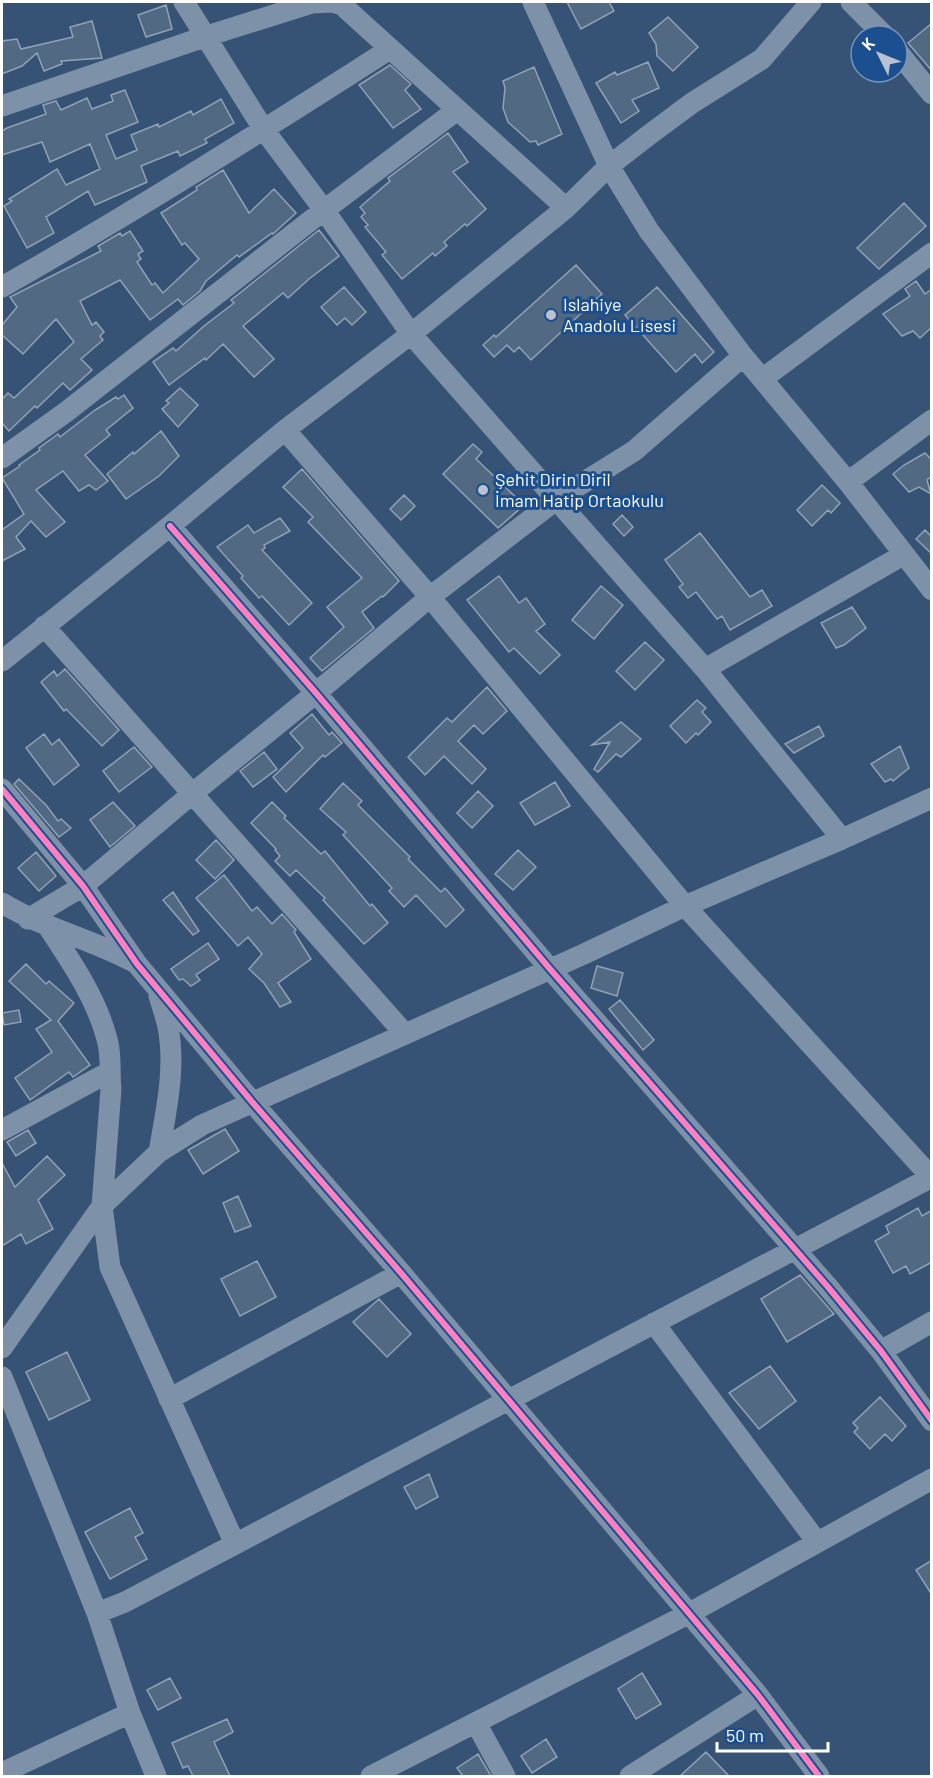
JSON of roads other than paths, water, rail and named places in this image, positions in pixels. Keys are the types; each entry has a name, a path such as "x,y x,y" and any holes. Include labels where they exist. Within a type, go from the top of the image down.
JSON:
{"street":[{"path":"184,2 264,130 324,210 411,334 705,669 842,839"},
{"path":"2,106 207,36 312,3 332,2 342,5 566,208"},
{"path":"2,661 285,430 411,334 566,208 609,166 692,103 762,59 811,2"},
{"path":"851,2 873,24"},
{"path":"539,4 609,166 649,231 743,356 848,482 932,590"},
{"path":"2,287 78,244 264,130 390,49"},
{"path":"909,66 932,94"},
{"path":"2,458 66,412 324,210 457,110"},
{"path":"762,379 932,253"},
{"path":"37,922 430,597 557,499 634,451 743,356"},
{"path":"848,482 932,420"},
{"path":"97,1613 125,1602 931,1177 685,906 430,597 285,430"},
{"path":"170,526 316,693 550,969 795,1249 881,1351 932,1421"},
{"path":"705,669 903,555"},
{"path":"44,626 405,1034"},
{"path":"2,789 83,886 137,964 758,1695 819,1776"},
{"path":"2,1348 102,1206 159,1152 202,1125 685,906 932,798"},
{"path":"2,903 37,922 111,950 137,964"},
{"path":"37,922 80,974 107,1038 111,1060 109,1072 111,1089 102,1206 110,1268 235,1544"},
{"path":"157,987 168,1027 171,1057 170,1088 159,1152"},
{"path":"2,1130 109,1072"},
{"path":"169,1399 401,1273"},
{"path":"881,1351 932,1322"},
{"path":"654,1323 817,1542"},
{"path":"2,1377 97,1613 130,1713 156,1776"},
{"path":"371,1776 688,1614 932,1479"},
{"path":"630,1776 758,1695"},
{"path":"2,1773 130,1713"},
{"path":"476,1723 505,1776"}],"place":[{"name":"Islahiye Anadolu Lisesi","path":"551,315"},
{"name":"Şehit Dirin Diril İmam Hatip Ortaokulu","path":"483,490"}]}
